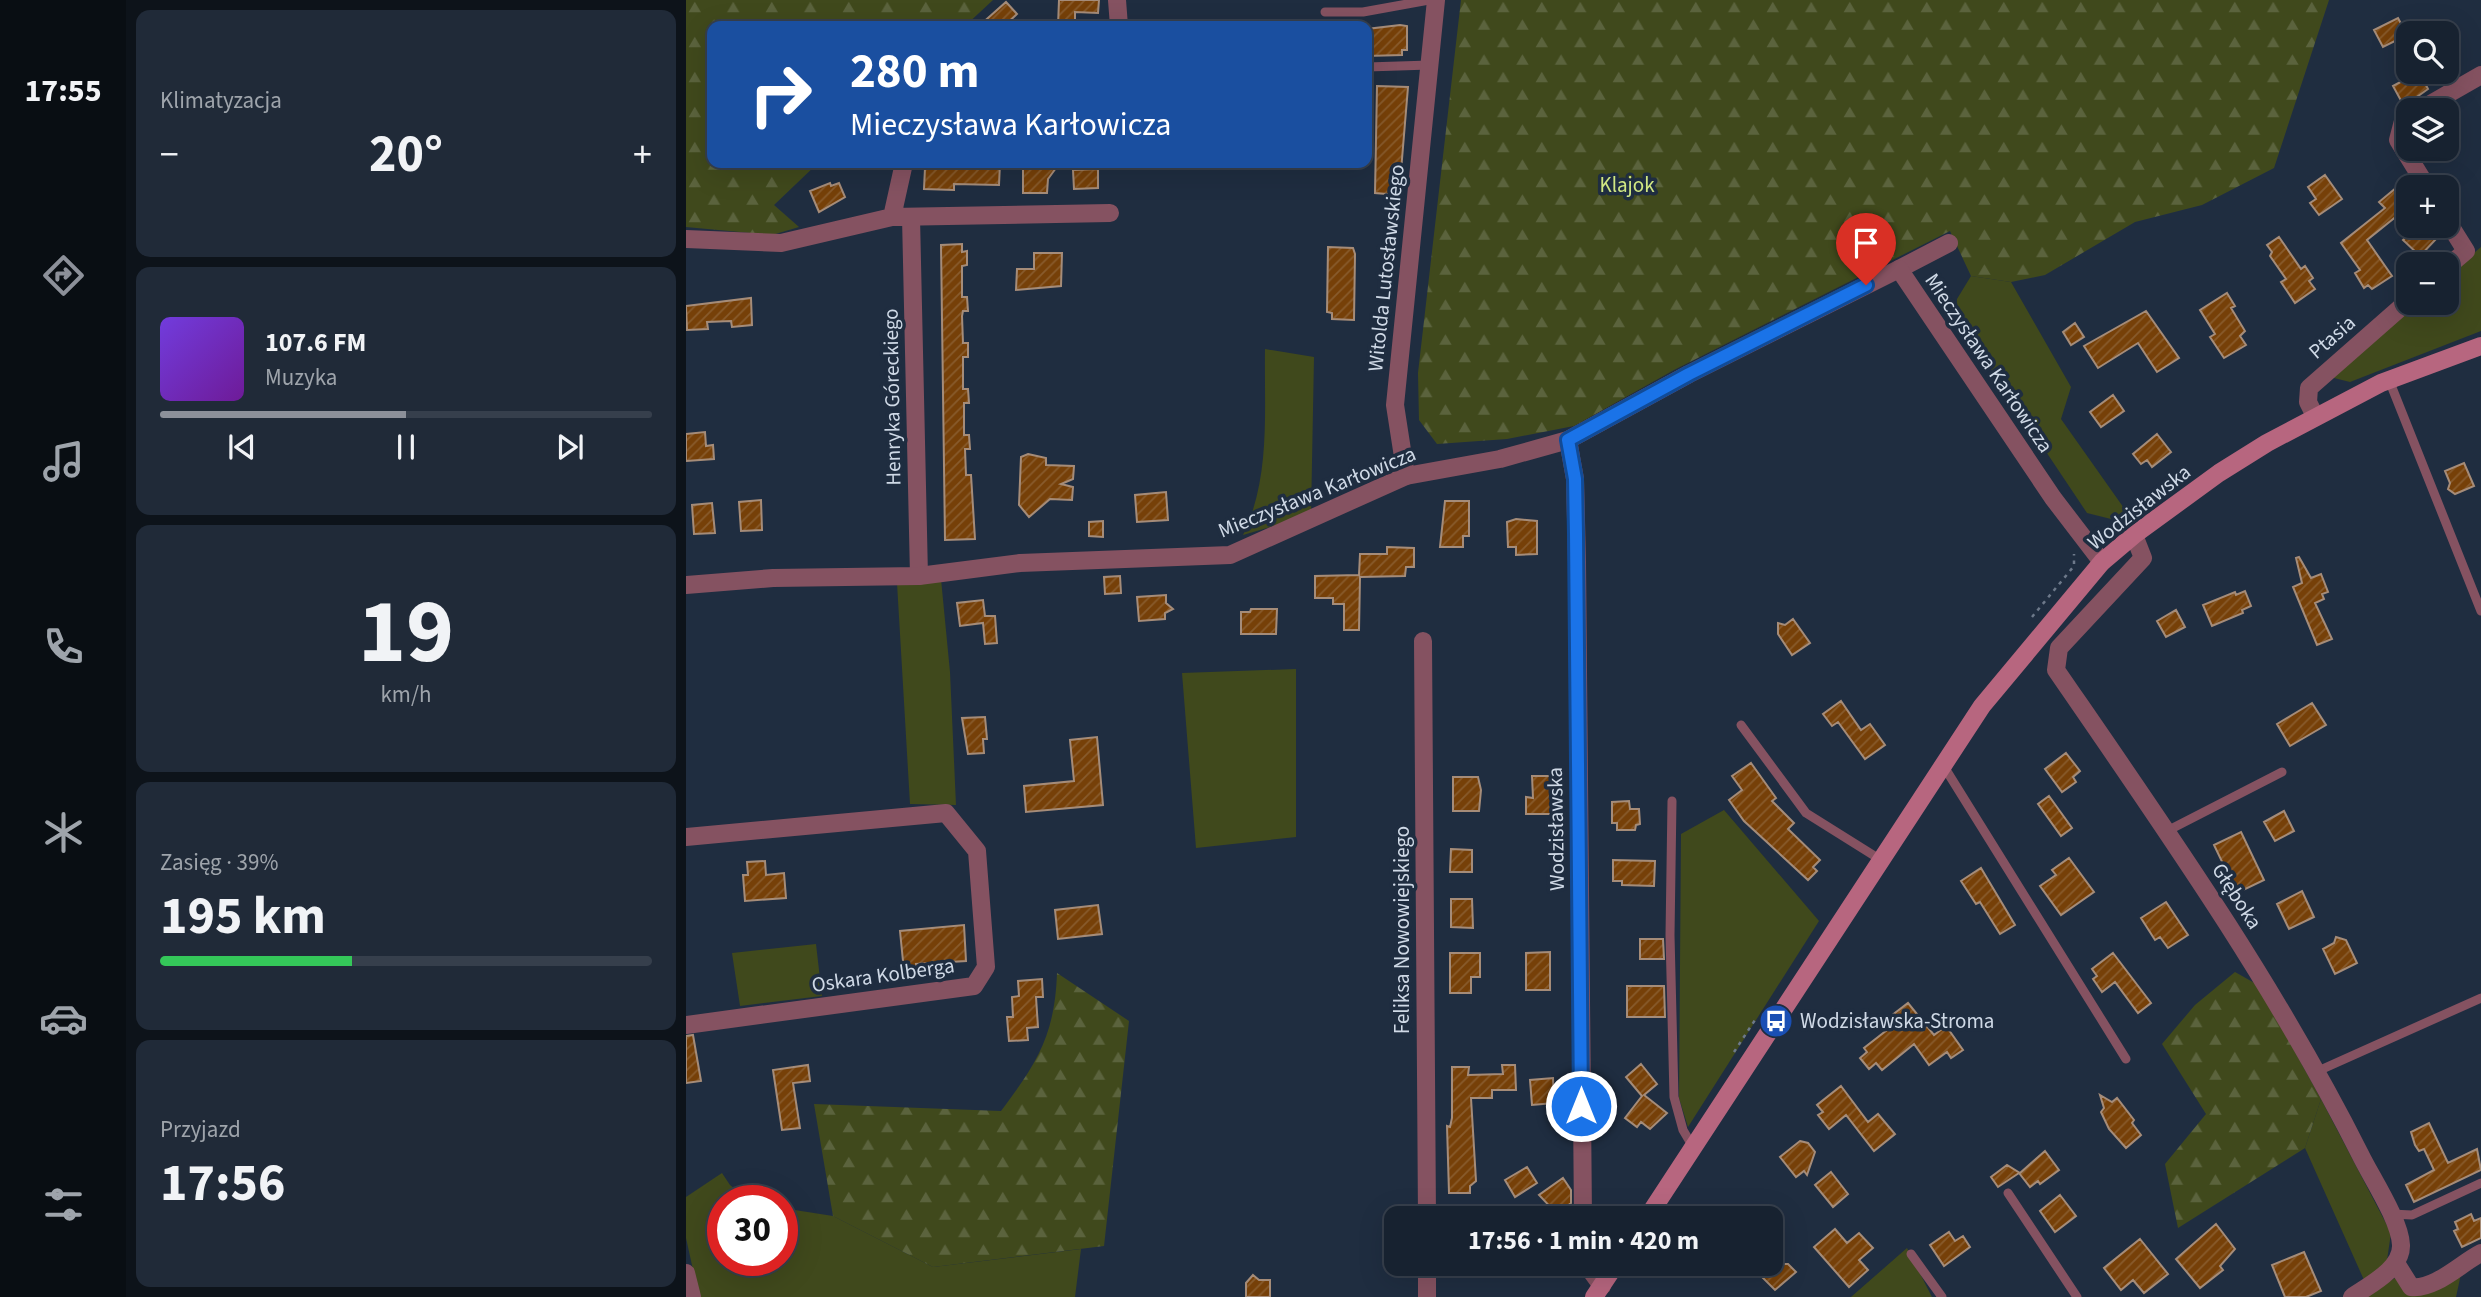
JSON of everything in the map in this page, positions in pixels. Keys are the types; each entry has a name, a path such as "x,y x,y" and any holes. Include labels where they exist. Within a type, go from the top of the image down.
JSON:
{"main road":[{"name":"Wodzisławska","path":"1655,1206 1982,706 2102,562 2134,535 2219,473 2315,416 2389,380 2481,346"},
{"path":"1598,1291 1608,1276"}],"street":[{"path":"1118,0 1119,21"},
{"name":"Witolda Lutosławskiego","path":"1406,476 1395,405 1436,0"},
{"path":"2441,98 2481,75"},
{"path":"892,217 903,168"},
{"path":"686,239 781,243 892,217 1110,213"},
{"name":"Henryka Góreckiego","path":"911,217 919,576"},
{"path":"2458,238 2466,251 2459,257"},
{"path":"1899,269 1949,243"},
{"name":"Mieczysława Karłowicza","path":"686,585 772,578 919,576 1020,563 1230,555 1406,476 1500,459 1568,440 1689,374 1899,269 2058,506 2102,562"},
{"name":"Ptasia","path":"2315,416 2308,402 2309,388 2396,312"},
{"name":"Wodzisławska","path":"1568,440 1575,479 1577,548 1583,1206"},
{"name":"Głęboka","path":"2134,535 2143,558 2059,648 2056,670 2167,831 2266,982 2318,1071 2390,1214 2402,1247 2396,1263"},
{"name":"Feliksa Nowowiejskiego","path":"1423,642 1427,1206"},
{"name":"Oskara Kolberga","path":"686,837 946,813 977,851 986,967 974,986 686,1025"},
{"path":"2352,1297 2396,1263 2411,1287 2417,1288 2440,1279 2481,1253"},
{"path":"686,1273 692,1297"},
{"path":"1427,1276 1427,1297"}],"lane":[{"path":"1325,12 1363,12 1429,0"},
{"path":"1372,67 1430,65"},
{"path":"2389,380 2481,611"},
{"path":"1741,725 1806,813 1881,860"},
{"path":"1943,765 2126,1059"},
{"path":"2167,831 2282,772"},
{"path":"1672,801 1670,934 1674,1097 1683,1130 1693,1147"},
{"path":"2318,1071 2481,998"},
{"path":"2390,1214 2412,1215 2481,1183"},
{"path":"2008,1193 2077,1297"},
{"path":"1911,1254 1942,1297"}],"path":[{"path":"2032,618 2074,566 2074,548"},
{"path":"1730,1058 1758,1017"}],"green space":[{"path":"686,0 993,0 970,21 707,21 707,168 813,168 774,205 799,227 772,235 686,227"},
{"name":"Klajok","path":"1461,0 2329,0 2274,168 2202,205 2135,222 2045,275 2011,282 1971,276 1950,231 1674,370 1574,426 1507,439 1437,444 1419,420 1418,373"},
{"path":"2481,247 2481,331 2350,382 2326,376 2400,315 2459,315 2459,266"},
{"path":"1971,276 2011,282 2071,387 2061,419 2126,511 2119,521 2087,513 1956,317 1957,299"},
{"path":"1265,349 1314,357 1311,515 1243,535 1252,513 1262,467"},
{"path":"941,579 950,672 956,805 910,804 897,583"},
{"path":"1296,669 1296,837 1196,848 1182,673"},
{"path":"1724,810 1819,921 1688,1127 1679,1098 1681,834"},
{"path":"816,944 822,996 740,1006 732,953"},
{"path":"2235,972 2258,985 2321,1099 2305,1148 2178,1228 2165,1164 2206,1114 2162,1044 2195,1005"},
{"path":"1057,973 1129,1021 1104,1246 933,1267 833,1216 814,1104 1001,1111 1025,1078 1042,1047 1052,1014"},
{"path":"2321,1099 2391,1233 2386,1267 2364,1280 2305,1148"},
{"path":"722,1173 730,1185 707,1185 707,1276 798,1276 798,1211 833,1216 933,1267 1081,1249 1075,1297 699,1297 686,1238 686,1197"},
{"path":"1907,1248 1932,1297 1851,1297"},
{"path":"2461,1274 2456,1297 2365,1297 2398,1276 2411,1287"}],"building":[{"path":"1059,0 1099,0 1098,13 1075,12 1075,21 1058,21"},
{"path":"1006,2 1017,14 1009,21 985,21"},
{"path":"2398,18 2400,21 2396,21 2396,40 2383,47 2374,30"},
{"path":"1407,26 1407,50 1402,50 1402,55 1372,56 1372,28"},
{"path":"2425,84 2428,89 2415,98 2400,98 2393,86"},
{"path":"1377,86 1408,87 1399,195 1375,193"},
{"path":"925,168 1000,168 999,185 954,184 954,190 924,189"},
{"path":"1023,168 1056,168 1048,179 1047,193 1023,193"},
{"path":"1098,169 1098,188 1074,189 1073,170"},
{"path":"2325,175 2342,199 2319,215 2310,203 2316,199 2308,187"},
{"path":"830,183 831,186 839,183 845,197 819,212 810,191"},
{"path":"2396,188 2396,217 2367,240 2392,276 2372,289 2368,285 2364,288 2355,273 2360,270 2341,243 2385,208 2379,202"},
{"path":"2279,237 2301,269 2305,266 2313,278 2309,281 2315,289 2295,303 2281,282 2286,279 2270,256 2272,252 2267,245"},
{"path":"2436,239 2424,252 2416,252 2403,240"},
{"path":"962,244 962,252 967,251 967,265 962,266 962,297 967,297 968,311 963,311 962,316 963,343 968,343 968,357 963,357 963,389 968,389 969,403 964,403 964,435 969,435 970,449 965,449 966,475 971,475 975,539 945,540 941,245"},
{"path":"1328,247 1353,248 1354,320 1332,319 1332,313 1327,312"},
{"path":"1034,253 1062,253 1061,286 1016,290 1017,269 1034,269"},
{"path":"2227,293 2235,306 2231,308 2245,331 2240,336 2246,345 2224,358 2210,337 2215,334 2200,310"},
{"path":"751,298 752,325 732,327 731,321 707,322 708,329 687,330 686,306"},
{"path":"2146,311 2179,358 2157,372 2138,343 2098,368 2084,346"},
{"path":"2075,323 2084,337 2071,345 2063,332"},
{"path":"2113,395 2124,411 2101,427 2090,412"},
{"path":"705,432 706,446 713,445 714,459 686,461 686,434"},
{"path":"2157,434 2171,452 2152,467 2147,460 2141,464 2133,454"},
{"path":"1028,454 1046,458 1046,465 1074,466 1073,479 1061,484 1073,487 1072,500 1050,499 1029,517 1019,505 1021,457"},
{"path":"2464,463 2474,486 2455,494 2448,489 2450,483 2445,471"},
{"path":"1166,492 1168,520 1137,522 1135,495"},
{"path":"761,500 762,530 741,531 739,502"},
{"path":"1445,501 1469,501 1469,536 1463,536 1463,547 1440,547"},
{"path":"712,503 715,533 694,534 692,505"},
{"path":"1516,519 1537,521 1537,554 1516,555 1516,547 1508,547 1507,522"},
{"path":"1103,521 1103,537 1089,536 1089,522"},
{"path":"1387,547 1414,548 1414,567 1406,567 1405,576 1360,577 1359,630 1344,630 1344,604 1333,604 1333,598 1315,598 1315,576 1359,575 1360,554 1387,554"},
{"path":"2299,557 2311,578 2321,574 2328,592 2322,594 2324,599 2315,603 2332,639 2317,645 2293,587 2302,583 2296,558"},
{"path":"1120,576 1121,593 1105,594 1104,577"},
{"path":"2245,591 2251,606 2242,610 2243,613 2212,626 2203,605 2235,592 2236,595"},
{"path":"1166,595 1166,603 1173,609 1165,613 1165,619 1139,621 1137,597"},
{"path":"983,600 985,616 995,616 997,643 985,644 983,623 960,626 957,603"},
{"path":"1251,609 1277,609 1276,634 1241,634 1241,612 1250,612"},
{"path":"2176,610 2185,627 2166,637 2157,621"},
{"path":"1793,619 1810,643 1792,655 1778,634 1778,623 1785,625"},
{"path":"1841,701 1861,730 1870,724 1885,745 1865,759 1838,722 1832,726 1823,714"},
{"path":"2312,703 2326,725 2290,746 2277,724"},
{"path":"985,717 987,739 983,739 984,753 968,754 962,718"},
{"path":"1097,737 1103,805 1026,812 1024,786 1074,781 1070,740"},
{"path":"2066,753 2080,771 2073,777 2076,782 2062,792 2045,769"},
{"path":"1751,763 1776,798 1772,801 1794,823 1788,829 1820,860 1813,867 1817,871 1808,880 1744,821 1729,800 1742,790 1732,776"},
{"path":"1532,776 1554,776 1555,799 1560,799 1560,814 1526,814 1526,797 1533,798"},
{"path":"1453,777 1478,777 1481,790 1479,811 1453,811"},
{"path":"2049,796 2072,828 2061,836 2038,804"},
{"path":"1629,801 1630,809 1639,809 1640,824 1636,825 1635,830 1617,830 1617,823 1612,823 1612,802"},
{"path":"2284,811 2294,831 2275,841 2264,822"},
{"path":"2241,832 2264,880 2237,893 2214,845"},
{"path":"1451,849 1472,850 1472,872 1450,872"},
{"path":"2069,858 2094,892 2061,915 2040,886 2056,875 2052,870"},
{"path":"1613,860 1655,861 1654,886 1622,885 1622,881 1613,881"},
{"path":"765,861 766,875 784,873 786,898 745,901 743,875 748,875 747,862"},
{"path":"1981,868 2015,925 2000,934 1980,902 1976,904 1961,881"},
{"path":"2302,891 2314,917 2289,929 2277,904"},
{"path":"1451,899 1472,899 1473,928 1451,927"},
{"path":"2166,902 2188,935 2168,948 2160,937 2155,940 2141,918"},
{"path":"1098,905 1102,934 1058,939 1055,910"},
{"path":"964,925 966,961 916,964 917,970 904,971 900,931"},
{"path":"2336,937 2346,940 2357,963 2335,974 2323,949 2334,943"},
{"path":"1640,939 1663,939 1664,959 1640,959"},
{"path":"1550,952 1550,990 1526,990 1526,953"},
{"path":"1450,953 1480,953 1480,977 1471,977 1471,993 1450,993"},
{"path":"2113,953 2151,1003 2138,1013 2115,982 2102,992 2093,979 2097,976 2092,969"},
{"path":"1042,979 1043,997 1036,997 1038,1027 1027,1028 1028,1040 1009,1041 1007,1017 1013,1017 1012,997 1019,996 1018,981"},
{"path":"1627,986 1664,986 1665,1017 1627,1017"},
{"path":"1908,1003 1934,1035 1946,1026 1963,1050 1951,1058 1947,1052 1929,1065 1914,1044 1882,1070 1876,1063 1869,1069 1860,1058 1867,1052 1864,1048 1896,1023 1891,1016"},
{"path":"693,1035 701,1081 686,1083 686,1036"},
{"path":"1641,1064 1657,1084 1644,1095 1667,1113 1650,1129 1641,1122 1637,1127 1625,1118 1642,1096 1626,1077"},
{"path":"808,1065 810,1081 793,1083 800,1128 782,1130 773,1070"},
{"path":"1502,1065 1515,1065 1516,1090 1492,1090 1492,1098 1471,1098 1476,1181 1470,1186 1470,1193 1449,1193 1447,1126 1450,1127 1452,1118 1452,1067 1469,1067 1468,1075 1503,1074"},
{"path":"1553,1078 1554,1103 1532,1105 1530,1080"},
{"path":"1841,1086 1868,1122 1878,1114 1895,1134 1874,1151 1846,1115 1829,1129 1818,1115 1823,1112 1817,1105"},
{"path":"2100,1095 2112,1102 2117,1098 2134,1120 2132,1123 2141,1135 2126,1148 2109,1129 2101,1112 2104,1108"},
{"path":"2429,1123 2448,1163 2477,1149 2481,1170 2414,1202 2406,1185 2434,1170 2424,1149 2419,1151 2415,1145 2411,1132"},
{"path":"1800,1141 1808,1143 1815,1152 1807,1175 1804,1171 1796,1177 1780,1157"},
{"path":"2045,1151 2059,1170 2040,1184 2038,1181 2030,1187 2019,1173 1998,1187 1991,1177 2007,1165 2020,1173"},
{"path":"1527,1167 1537,1183 1515,1197 1505,1180"},
{"path":"1831,1172 1848,1194 1833,1207 1815,1185"},
{"path":"1563,1178 1571,1190 1571,1203 1567,1206 1549,1206 1539,1195"},
{"path":"2060,1195 2076,1216 2055,1232 2040,1211"},
{"path":"2471,1214 2474,1221 2481,1218 2481,1238 2462,1247 2454,1231 2458,1229 2455,1222"},
{"path":"2216,1224 2235,1249 2220,1266 2223,1270 2200,1288 2176,1259"},
{"path":"1835,1229 1847,1243 1859,1233 1873,1248 1859,1260 1868,1270 1849,1287 1814,1247"},
{"path":"1949,1232 1955,1241 1963,1236 1970,1247 1944,1266 1930,1245"},
{"path":"2140,1239 2168,1274 2144,1293 2133,1280 2121,1290 2104,1268"},
{"path":"2304,1252 2321,1291 2306,1297 2285,1297 2272,1265"},
{"path":"1783,1264 1788,1264 1796,1272 1775,1290 1761,1276 1783,1276"},
{"path":"1253,1275 1259,1280 1270,1280 1270,1297 1246,1297 1246,1283"}],"place":[{"name":"Wodzisławska-Stroma","path":"1776,1021"}],"route":[{"path":"1581,1106 1575,479 1568,440 1689,374 1866,285"}]}
